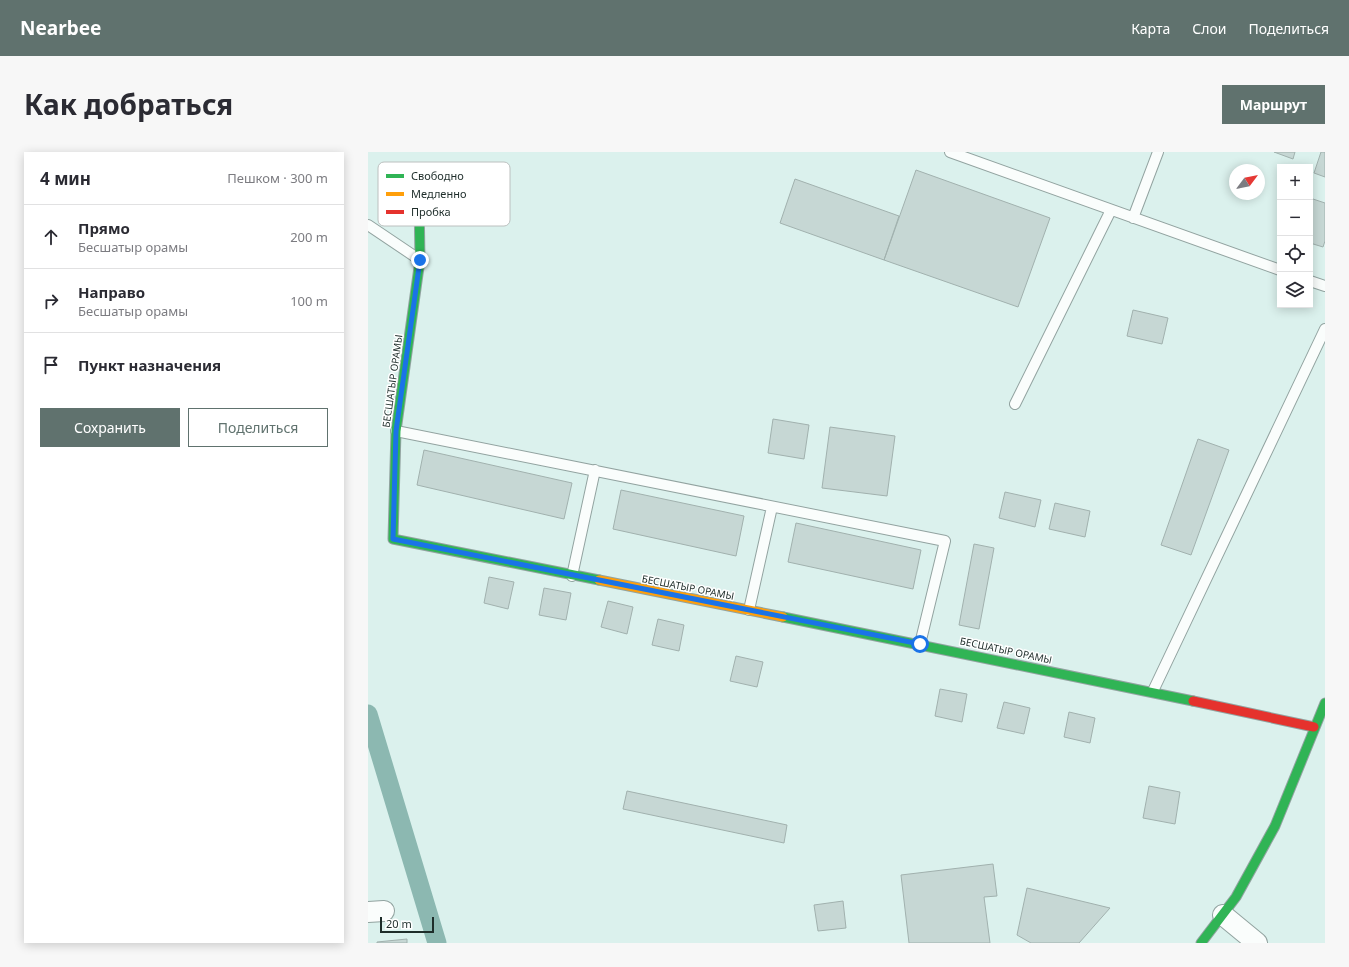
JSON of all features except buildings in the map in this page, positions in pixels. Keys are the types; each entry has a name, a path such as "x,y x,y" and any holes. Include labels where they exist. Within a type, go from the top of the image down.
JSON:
{"street":[{"name":"БЕСШАТЫР ОРАМЫ","path":"419,226 420,260 396,431 393,539 1153,691 1314,727"},
{"path":"1201,943 1236,897 1275,826 1325,703"},
{"path":"1223,915 1258,943"}],"lane":[{"path":"950,152 1277,269"},
{"path":"1133,218 1158,152"},
{"path":"1015,404 1112,210"},
{"path":"368,225 420,260"},
{"path":"1313,282 1325,286"},
{"path":"1153,691 1325,329"},
{"path":"396,431 945,541 920,644"},
{"path":"572,576 595,470"},
{"path":"748,610 772,507"}],"waterway":[{"path":"368,714 437,943"}],"traffic: fast":[{"path":"419,226 420,260 396,431 393,539 599,580"},
{"path":"783,617 1193,701"},
{"path":"1201,943 1236,897 1275,826 1325,703"}],"traffic: slow":[{"path":"599,580 783,617"}],"traffic: jam":[{"path":"1193,701 1314,727"}],"route":[{"path":"420,260 396,431 393,539 572,576 920,644"}]}
